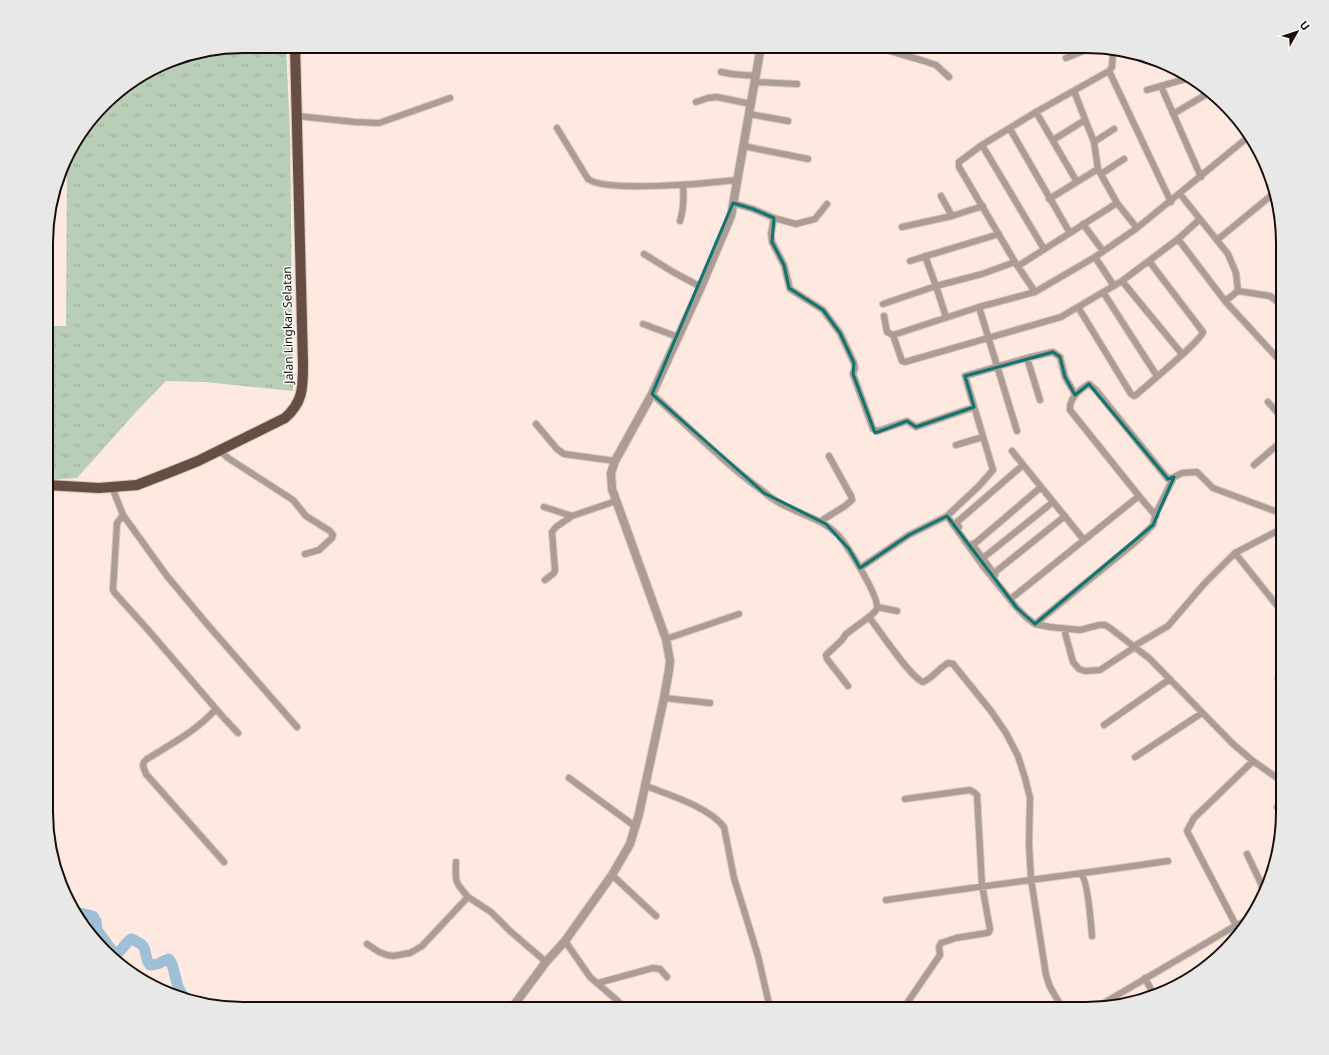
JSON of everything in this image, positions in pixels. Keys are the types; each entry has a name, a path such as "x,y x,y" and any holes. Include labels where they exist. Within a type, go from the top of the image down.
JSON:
{"highway":[{"name":"Jalan Lingkar Selatan","path":"53,485 92,488 137,485 219,450 285,418 294,410 299,401 303,386 295,53"}],"street":[{"path":"516,1002 546,962 565,941 612,875 630,844 636,827 646,786 670,661 666,639 616,501 610,481 611,474 615,461 652,394 701,287 731,216 760,53"},
{"path":"897,53 936,65 949,77"},
{"path":"1066,58 1078,53"},
{"path":"1035,292 1016,264 958,164 960,160 982,145 1036,112 1109,72 1112,67 1113,55"},
{"path":"721,72 755,79 797,84"},
{"path":"1109,72 1171,202"},
{"path":"1147,90 1183,80"},
{"path":"1161,86 1201,177"},
{"path":"1074,91 1094,142 1100,172 1116,203 1137,228"},
{"path":"1173,114 1205,95"},
{"path":"696,102 717,97 751,104"},
{"path":"297,116 378,123 450,98"},
{"path":"1036,112 1076,182"},
{"path":"749,114 788,121"},
{"path":"1053,140 1085,120"},
{"path":"557,128 588,180 592,182 631,185 683,185 737,180"},
{"path":"1010,129 1070,233"},
{"path":"1094,142 1114,129"},
{"path":"893,335 978,307 1035,292 1095,257 1137,228 1171,202 1245,139"},
{"path":"982,145 1044,249"},
{"path":"743,146 808,159"},
{"path":"1049,199 1076,182 1100,172 1124,159"},
{"path":"680,221 684,210 683,185"},
{"path":"1180,194 1228,254 1236,273 1238,291"},
{"path":"941,196 952,216"},
{"path":"1217,240 1270,196"},
{"path":"733,203 753,209 774,218 796,224 815,219 827,204"},
{"path":"883,304 936,286 1016,264 1044,249 1116,203"},
{"path":"902,227 952,216 983,206"},
{"path":"774,218 771,234 772,242 784,265 789,286 793,291 815,303 823,310 840,333 854,363 855,368 853,374 873,429 878,432 907,421 916,427 974,407"},
{"path":"884,316 887,332 893,335 902,361 905,362 1061,317 1122,281 1178,240 1200,219"},
{"path":"1083,224 1103,251"},
{"path":"910,261 999,234"},
{"path":"1178,240 1225,302 1276,357"},
{"path":"644,254 701,287"},
{"path":"925,256 946,317"},
{"path":"1095,257 1114,286"},
{"path":"1078,307 1132,395 1136,395 1200,338 1203,332 1149,261"},
{"path":"1122,281 1182,354"},
{"path":"1225,302 1238,291 1270,296 1276,301"},
{"path":"1103,292 1157,376"},
{"path":"978,307 1017,431"},
{"path":"643,324 678,337"},
{"path":"860,568 909,535 947,516 979,486 993,470 964,376 1053,352 1060,357 1065,377 1075,394"},
{"path":"1027,358 1040,400"},
{"path":"1156,516 1070,410 1070,405 1075,394 1089,384 1095,389 1168,479 1182,473 1198,472 1213,488 1276,511"},
{"path":"652,394 720,456 764,493 792,509 826,524 837,534 849,549 873,594 877,607 876,611 846,634 842,640 826,655 827,659 848,686"},
{"path":"1268,402 1276,411"},
{"path":"536,424 557,449 564,454 615,461"},
{"path":"956,445 984,437"},
{"path":"1254,465 1276,446"},
{"path":"219,450 228,458 293,500 309,518 327,528 332,533 332,538 319,550 305,554"},
{"path":"1012,451 1084,540"},
{"path":"821,521 852,500 852,496 830,456"},
{"path":"1012,599 956,523 1024,465"},
{"path":"1035,624 1137,542 1153,525 1174,477"},
{"path":"112,487 123,516 164,572 202,618 298,727"},
{"path":"972,545 1041,487"},
{"path":"1012,599 1139,496"},
{"path":"545,580 554,573 555,570 552,532 556,527 572,516 616,501"},
{"path":"983,558 1053,502"},
{"path":"544,507 572,516"},
{"path":"123,516 116,523 114,592 238,733"},
{"path":"947,516 983,566 1027,618 1035,624 1050,628 1080,630 1105,625 1134,646 1170,679 1233,744 1253,761 1276,777"},
{"path":"994,573 1065,516"},
{"path":"1064,628 1073,662 1079,669 1085,671 1100,670 1134,646 1168,626 1204,584 1235,553 1276,532"},
{"path":"1235,553 1276,604"},
{"path":"877,607 897,611"},
{"path":"666,639 739,614"},
{"path":"869,617 910,672 919,681 923,682 928,680 948,662 953,664 991,711 1006,733 1018,756 1030,798 1029,843 1031,879 1046,976 1050,987 1059,1002"},
{"path":"1104,725 1170,679"},
{"path":"664,698 710,704"},
{"path":"216,709 204,722 192,731 147,759 143,766 146,774 224,862"},
{"path":"1135,757 1202,713"},
{"path":"1235,926 1188,834 1187,829 1194,818 1253,761"},
{"path":"570,778 636,827"},
{"path":"646,786 682,800 711,814 719,820 724,827 734,878 758,956 769,1002"},
{"path":"905,799 970,790 975,793 978,799 982,885 989,932 956,938 941,943 939,947 940,955 908,1002"},
{"path":"1247,854 1262,885"},
{"path":"886,900 982,885 1081,874 1168,861"},
{"path":"456,862 456,882 468,898 491,912 510,931 546,962"},
{"path":"1081,874 1084,878 1092,936"},
{"path":"612,875 656,916"},
{"path":"367,944 386,955 401,955 415,951 422,946 468,898"},
{"path":"1108,1001 1240,924"},
{"path":"565,941 590,976 619,1002"},
{"path":"598,983 653,968 660,969 667,977"},
{"path":"1145,978 1151,991"}],"highlighted area":[{"path":"733,203 753,209 774,218 772,242 784,265 789,288 823,310 840,333 854,363 853,374 875,433 907,421 916,427 974,407 965,376 1053,352 1060,357 1065,377 1075,395 1089,384 1168,479 1174,477 1153,525 1035,624 1017,608 947,516 909,535 860,568 849,549 826,524 764,493 652,394"}],"green space":[{"path":"230,53 286,53 290,133 293,391 205,382 166,381 77,478 53,480 53,326 66,326 67,170 78,148 92,127 127,92 148,78 170,67 194,59"}],"waterway":[{"path":"82,913 93,916 96,921 97,930 108,945"},
{"path":"117,954 131,939 144,947 146,957 150,965 169,959 180,991"}]}
